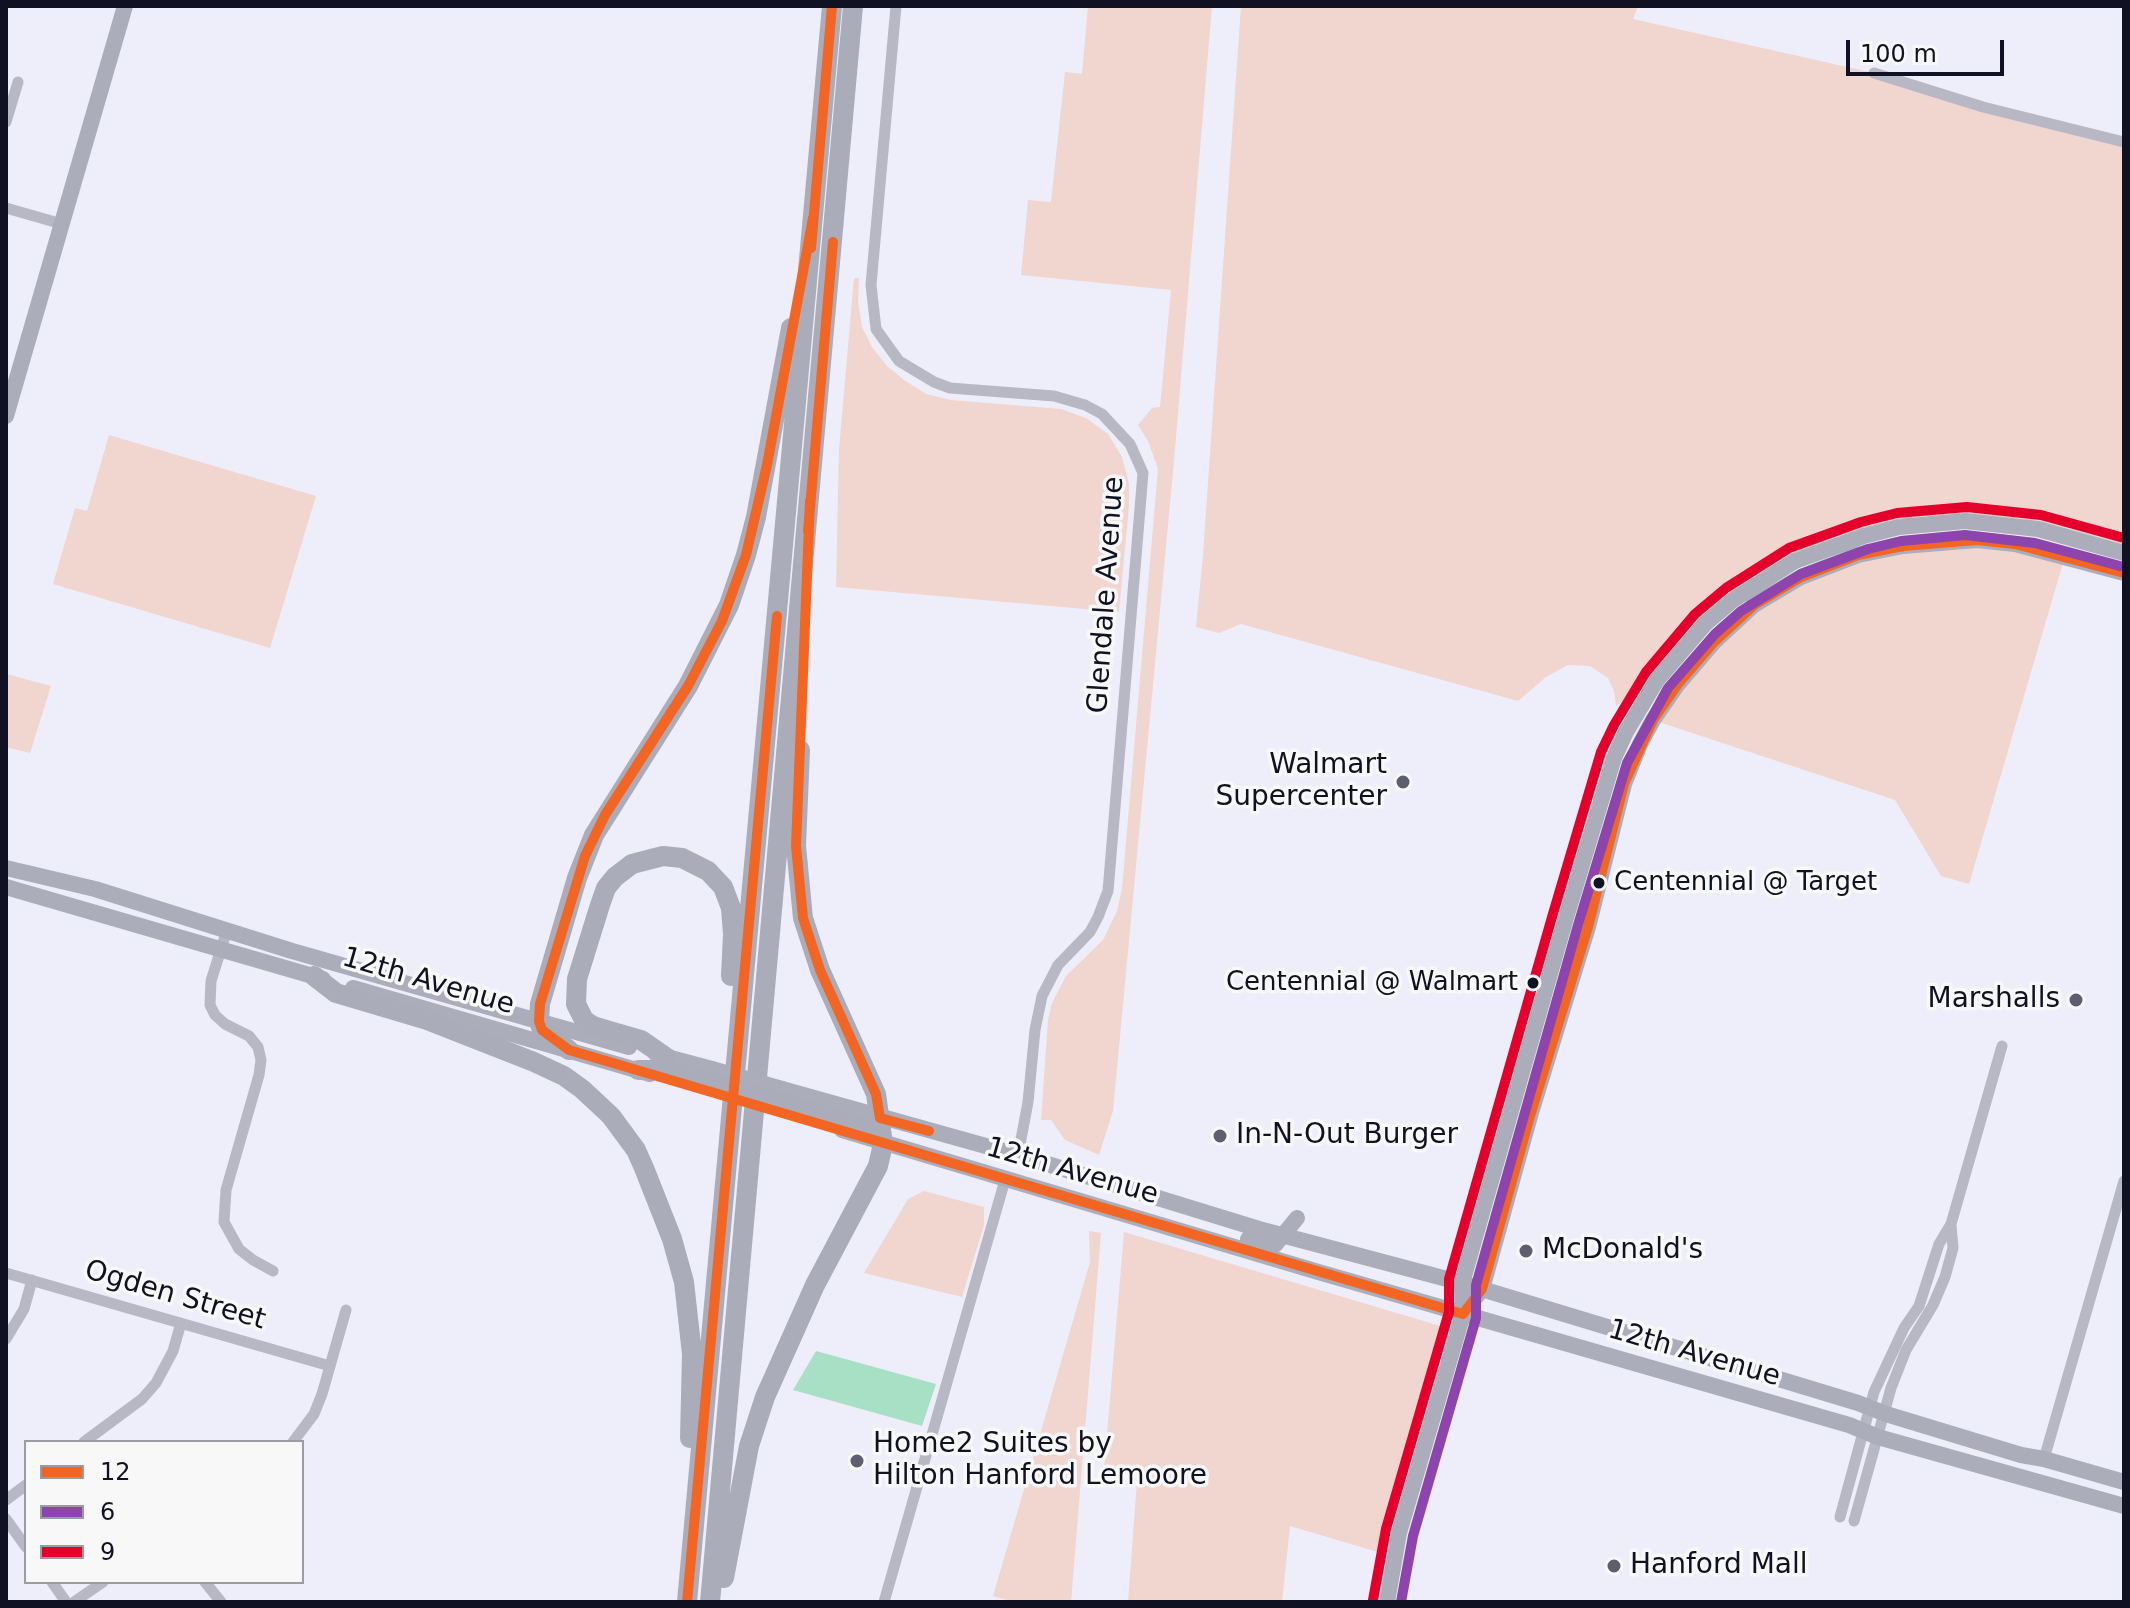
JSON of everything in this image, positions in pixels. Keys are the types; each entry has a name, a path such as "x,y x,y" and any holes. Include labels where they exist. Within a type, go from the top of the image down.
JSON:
{"highway":[{"path":"686,1602 832,6"},
{"path":"710,1602 853,6"},
{"path":"569,1050 542,1030 540,1004 577,878 594,835 688,686 722,621 746,555 767,465 813,218"},
{"path":"719,1602 756,1421 776,1368 815,1285 878,1166 883,1144 876,1094 811,946 798,884 797,832 810,501"},
{"path":"667,1058 641,1040 604,1030 584,1020 576,1004 575,993 606,888 632,864 663,856 682,858 708,871 723,887 731,908 733,951 727,1036 732,1113"},
{"path":"314,976 336,993 469,1035 564,1076 604,1109 636,1150 678,1259 691,1331 686,1602"},
{"path":"638,1070 667,1070 710,1080 860,1126 871,1126 880,1118"}],"main road":[{"path":"6,416 125,6"},
{"path":"1387,1602 1399,1533 1463,1314 1462,1283 1614,758 1657,680 1705,624 1733,600 1795,561 1853,539 1899,527 1965,521 2038,529 2124,553"},
{"path":"1903,546 1932,530 1998,530 2009,525"},
{"path":"1463,1314 1482,1289 1530,1116 1588,927 1624,784 1646,732 1678,684 1714,642 1754,605 1801,577 1858,555 1903,546 1963,541 2015,544 2124,573"},
{"name":"12th Avenue","path":"6,868 95,889 667,1058 710,1080"},
{"name":"12th Avenue","path":"6,887 638,1070"},
{"name":"12th Avenue","path":"780,1100 883,1144 2124,1506"},
{"name":"12th Avenue","path":"880,1118 1018,1155 1285,1236 1462,1283 2021,1455 2124,1482"},
{"path":"1005,1180 1023,1173 1070,1187 1082,1186 1092,1178"},
{"path":"1161,1224 1187,1222 1275,1245 1297,1218"}],"street":[{"name":"Glendale Avenue","path":"896,6 871,285 876,329 899,361 934,382 950,388 1054,396 1085,405 1102,414 1130,444 1143,473 1108,891 1090,932 1058,965 1042,996 1018,1155"},
{"path":"1874,73 1983,107 2124,142"},
{"path":"6,122 18,82"},
{"path":"6,208 62,224"},
{"path":"227,930 211,981 210,1005 225,1024 249,1036 258,1047 261,1060 226,1190 224,1222 229,1235 246,1255 273,1271"},
{"path":"1854,1521 1871,1434 1870,1407 1904,1328 1919,1306 1939,1244 1951,1224 2002,1046"},
{"path":"884,1602 1005,1180"},
{"path":"2044,1459 2124,1181"},
{"path":"1840,1517 1871,1434 1886,1414 1891,1388 1906,1350 1940,1292 1953,1248 1951,1224"},
{"name":"Ogden Street","path":"6,1273 330,1366"},
{"path":"6,1339 24,1309 32,1280"},
{"path":"294,1440 314,1414 346,1310"},
{"path":"87,1440 142,1399 156,1383 173,1351 181,1323"},
{"path":"6,1500 24,1486"},
{"path":"6,1519 24,1544"},
{"path":"53,1584 66,1602"},
{"path":"74,1602 100,1584"},
{"path":"207,1584 221,1602"}],"shaded area":[{"path":"1088,6 1212,6 1174,461 1113,1111 1099,1155 1065,1140 1051,1120 1041,1120 1048,1020 1052,1003 1066,976 1103,940 1117,911 1122,889 1158,469 1148,441 1138,425 1152,408 1160,407 1171,290 1021,275 1028,200 1051,202 1065,72 1082,74"},
{"path":"1241,6 1638,6 1633,19 1874,73 2124,142 2124,553 2003,524 1864,536 1733,600 1726,594 1642,687 1616,706 1608,678 1590,666 1568,665 1546,677 1518,701 1241,624 1219,633 1196,627"},
{"path":"854,278 859,278 858,302 862,327 872,347 887,366 926,394 951,400 1061,409 1086,418 1108,434 1122,457 1129,484 1119,612 836,587 839,449"},
{"path":"109,435 316,496 270,648 53,584 75,508 87,511"},
{"path":"1949,541 2065,556 1969,884 1941,876 1895,800 1653,720 1754,605 1826,567"},
{"path":"6,674 51,686 30,753 6,747"},
{"path":"924,1191 984,1207 984,1225 962,1297 864,1273 908,1199"},
{"path":"1089,1231 1101,1233 1071,1602 1013,1602 993,1596 1090,1262"},
{"path":"1124,1232 1444,1327 1381,1553 1290,1526 1282,1602 1128,1602 1137,1481 1104,1471"},
{"path":"816,1351 936,1384 922,1426 793,1390"}],"transit line":[{"name":"12","path":"811,248 832,6"},
{"name":"12","path":"813,218 767,465 746,555 722,621 688,686 605,815 585,856 540,1004 542,1030 569,1050 1463,1314 1482,1289 1530,1116 1588,927 1624,784 1653,720 1678,684 1714,642 1754,605 1801,577 1858,555 1903,546 1977,540 2015,544 2124,573"},
{"name":"12","path":"808,531 833,242"},
{"name":"12","path":"810,501 796,846 803,918 820,970 876,1094 880,1118 929,1131"},
{"name":"9","path":"1373,1600 1386,1529 1449,1312 1449,1279 1552,917 1601,752 1646,672 1695,614 1726,588 1789,548 1861,522 1897,513 1967,507 2041,515 2124,538"},
{"name":"6","path":"1401,1602 1413,1536 1476,1318 1476,1285 1578,925 1627,763 1668,688 1715,634 1741,611 1801,574 1868,549 1901,541 1965,535 2035,543 2120,566"},
{"name":"12","path":"687,1602 777,616"}],"place":[{"name":"Walmart Supercenter","path":"1403,782"},
{"name":"Centennial @ Target","path":"1599,883"},
{"name":"Centennial @ Walmart","path":"1533,983"},
{"name":"Marshalls","path":"2076,1000"},
{"name":"In-N-Out Burger","path":"1220,1136"},
{"name":"McDonald's","path":"1526,1251"},
{"name":"Home2 Suites by Hilton Hanford Lemoore","path":"857,1461"},
{"name":"Hanford Mall","path":"1614,1566"}]}
